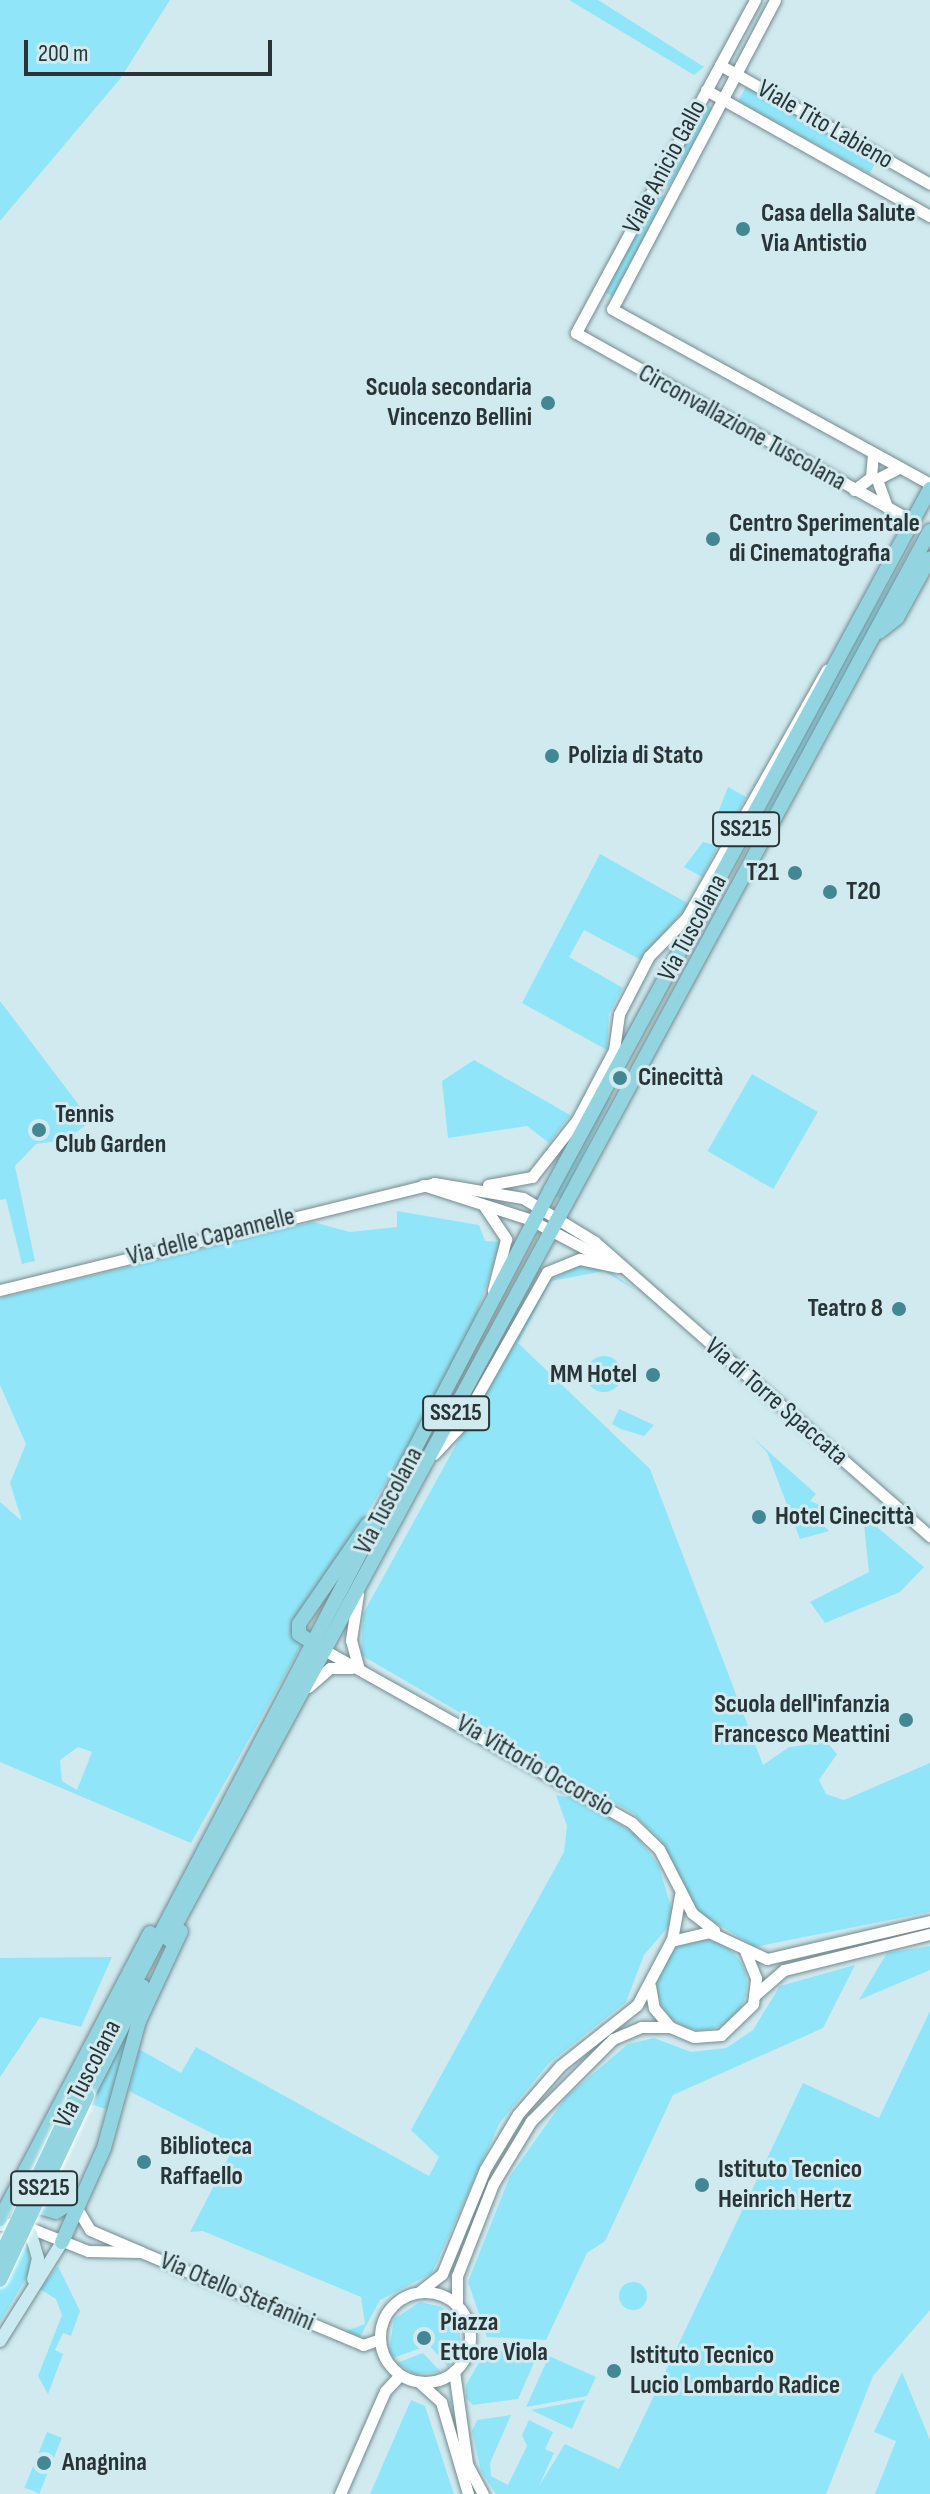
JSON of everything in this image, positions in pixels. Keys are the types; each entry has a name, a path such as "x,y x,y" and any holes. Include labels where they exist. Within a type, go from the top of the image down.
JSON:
{"main road":[{"name":"Via Tuscolana","path":"0,2257 220,1816 400,1481 542,1206 930,486"},
{"path":"910,520 930,531"},
{"name":"Via Tuscolana","path":"0,2280 83,2094 561,1224 647,1045 874,638 930,531"},
{"path":"874,638 897,618 930,558"},
{"path":"326,1651 298,1632 300,1622 400,1481"},
{"path":"0,2222 181,1874 220,1816"},
{"path":"0,2341 29,2290 62,2242 78,2210 139,2021 225,1840"},
{"path":"18,2185 22,2200 47,2212 66,2209 86,2192"},
{"name":"Via Otello Stefanini","path":"0,2222 25,2226"},
{"path":"25,2226 38,2254 29,2290"}],"street":[{"name":"Viale Anicio Gallo","path":"576,333 755,0"},
{"name":"Viale Anicio Gallo","path":"612,309 775,0"},
{"name":"Viale Tito Labieno","path":"720,65 930,184"},
{"name":"Viale Tito Labieno","path":"706,90 930,216"},
{"name":"Circonvallazione Tuscolana","path":"612,309 930,486"},
{"name":"Circonvallazione Tuscolana","path":"576,333 910,520"},
{"path":"854,490 871,477 873,456"},
{"path":"888,508 877,479 898,469"},
{"name":"Via Tuscolana","path":"460,1183 529,1179 577,1120 614,1050 619,1014 649,956 687,917 806,697 833,664"},
{"name":"Via delle Capannelle","path":"0,1290 423,1185 460,1183 542,1206 561,1224"},
{"path":"423,1185 534,1221 561,1224"},
{"path":"480,1203 502,1224 506,1243 483,1322"},
{"name":"Via di Torre Spaccata","path":"561,1224 623,1269 930,1536"},
{"name":"Via di Torre Spaccata","path":"561,1224 623,1269"},
{"name":"Via Tuscolana","path":"433,1454 460,1426 547,1272 583,1259 623,1269"},
{"path":"306,1689 330,1668 360,1669 351,1635 358,1594"},
{"name":"Via Vittorio Occorsio","path":"326,1651 623,1816 659,1849 680,1895 721,1934"},
{"path":"468,2494 441,2402 419,2382 400,2375 380,2339 390,2308 419,2292 442,2274 485,2169 518,2114 560,2066 637,2005 681,1921 680,1895"},
{"path":"671,1941 699,1931 721,1934 745,1951 771,1958 930,1921"},
{"path":"483,2494 466,2459 454,2371 470,2338 457,2305 457,2276 493,2184 537,2112 613,2039 636,2028 670,2027 694,2037 721,2035 744,2019 755,1996 784,1970 930,1934"},
{"path":"745,1951 755,1996"},
{"path":"649,1980 654,2008 670,2027"},
{"path":"78,2210 90,2230 141,2252"},
{"name":"Via Otello Stefanini","path":"25,2226 95,2253 141,2252 363,2345 380,2339"},
{"path":"419,2292 457,2305"},
{"path":"419,2382 454,2371"},
{"path":"340,2494 385,2391 400,2375"}],"shaded area":[{"path":"0,0 170,0 120,79 0,221"},
{"path":"569,0 598,0 704,67 694,75"},
{"path":"746,87 877,160 869,174 738,101"},
{"path":"703,102 714,109 669,187 663,183"},
{"path":"658,191 665,197 613,297 603,291"},
{"path":"919,531 841,686 729,881 830,685"},
{"path":"728,787 746,797 728,829 716,818"},
{"path":"703,842 718,846 702,877 684,867"},
{"path":"600,854 689,904 641,960 584,930 569,957 623,988 609,1014 607,1050 522,1003"},
{"name":"Tennis Club Garden","path":"0,1001 91,1121 66,1140 36,1144 15,1166 35,1261 22,1264 6,1199 0,1200"},
{"path":"474,1060 570,1115 549,1143 527,1126 448,1138 442,1081"},
{"path":"752,1074 818,1112 773,1189 708,1151"},
{"path":"608,1096 611,1098 561,1199 554,1196"},
{"path":"397,1211 479,1225 485,1241 501,1242 476,1316 421,1427 293,1630 301,1646 191,1843 0,1762 0,1502 22,1521 10,1483 26,1444 0,1385 0,1298 313,1222 350,1232 397,1227","holes":["78,1747 92,1752 77,1790 62,1781 60,1760"]},
{"path":"583,1263 607,1269 637,1291 604,1271 551,1281 518,1343 650,1469 763,1765 789,1747 827,1742 837,1754 819,1780 826,1794 844,1800 930,1763 930,1912 755,1947 698,1912 662,1842 634,1814 361,1655 363,1614 545,1283"},
{"path":"604,1356 617,1361 622,1374 617,1387 604,1392 591,1387 586,1374 591,1361"},
{"path":"619,1409 654,1425 644,1436 621,1429 612,1424"},
{"path":"750,1435 816,1494 810,1501 825,1507 818,1520 829,1531 800,1539 767,1452"},
{"path":"863,1515 924,1567 900,1592 825,1623 810,1602 869,1572"},
{"path":"556,1795 581,1800 635,1834 658,1864 675,1919 644,1955 626,2002 548,2064 499,2124 432,2273 380,2300 360,2337 346,2331 365,2324 361,2297 203,2231 190,2232 235,2145 129,2091 139,2049 181,2073 196,2047 429,2176 439,2157 411,2130 564,1852 567,1826"},
{"path":"702,1940 719,1943 734,1953 744,1968 747,1985 744,2002 734,2017 719,2027 702,2030 685,2027 670,2017 660,2002 657,1985 660,1968 670,1953 685,1943"},
{"path":"930,1946 930,1970 859,2000 887,1953"},
{"path":"112,1957 81,2027 40,2017 0,2077 0,1958"},
{"path":"855,1965 823,2028 673,2095 605,2241 587,2253 546,2340 487,2337 468,2282 510,2176 566,2097 628,2044 654,2038 691,2052 726,2048 753,2030 780,1986"},
{"path":"930,2011 930,2310 873,2376 826,2494 496,2494 481,2471 472,2431 477,2420 511,2415 490,2463 491,2476 508,2485 527,2446 522,2435 529,2420 553,2432 545,2449 554,2453 539,2486 565,2444 619,2469 803,2083 879,2118"},
{"path":"132,2019 109,2110 90,2104"},
{"path":"26,2235 31,2270 0,2322 0,2287"},
{"path":"58,2266 80,2311 71,2336 63,2333 55,2350 63,2354 48,2394 38,2376 62,2315 56,2299 40,2289"},
{"path":"633,2282 643,2286 647,2296 643,2306 633,2310 623,2306 619,2296 623,2286"},
{"name":"Piazza Ettore Viola","path":"420,2302 442,2307 459,2326 461,2346 448,2367 429,2345 393,2358 389,2350 394,2319"},
{"path":"487,2349 537,2356 518,2399 473,2405 466,2398 466,2385"},
{"path":"423,2353 441,2372 414,2374 397,2363"},
{"path":"549,2356 596,2377 587,2396 526,2407"},
{"path":"902,2372 930,2440 930,2494 875,2494 896,2441 874,2432"},
{"path":"411,2400 425,2406 454,2494 370,2494"},
{"path":"585,2400 572,2429 531,2410"},
{"path":"47,2432 62,2438 39,2494 25,2488"}],"place":[{"name":"Casa della Salute Via Antistio","path":"743,229"},
{"name":"Scuola secondaria Vincenzo Bellini","path":"548,403"},
{"name":"Centro Sperimentale di Cinematografia","path":"713,539"},
{"name":"Polizia di Stato","path":"552,756"},
{"name":"T21","path":"795,873"},
{"name":"T20","path":"830,892"},
{"name":"Cinecittà","path":"620,1078"},
{"name":"Tennis Club Garden","path":"39,1130"},
{"name":"Teatro 8","path":"899,1309"},
{"name":"MM Hotel","path":"653,1375"},
{"name":"Hotel Cinecittà","path":"759,1517"},
{"name":"Scuola dell'infanzia Francesco Meattini","path":"906,1720"},
{"name":"Biblioteca Raffaello","path":"144,2162"},
{"name":"Istituto Tecnico Heinrich Hertz","path":"702,2185"},
{"name":"Piazza Ettore Viola","path":"424,2338"},
{"name":"Istituto Tecnico Lucio Lombardo Radice","path":"614,2371"},
{"name":"Anagnina","path":"44,2463"}]}
